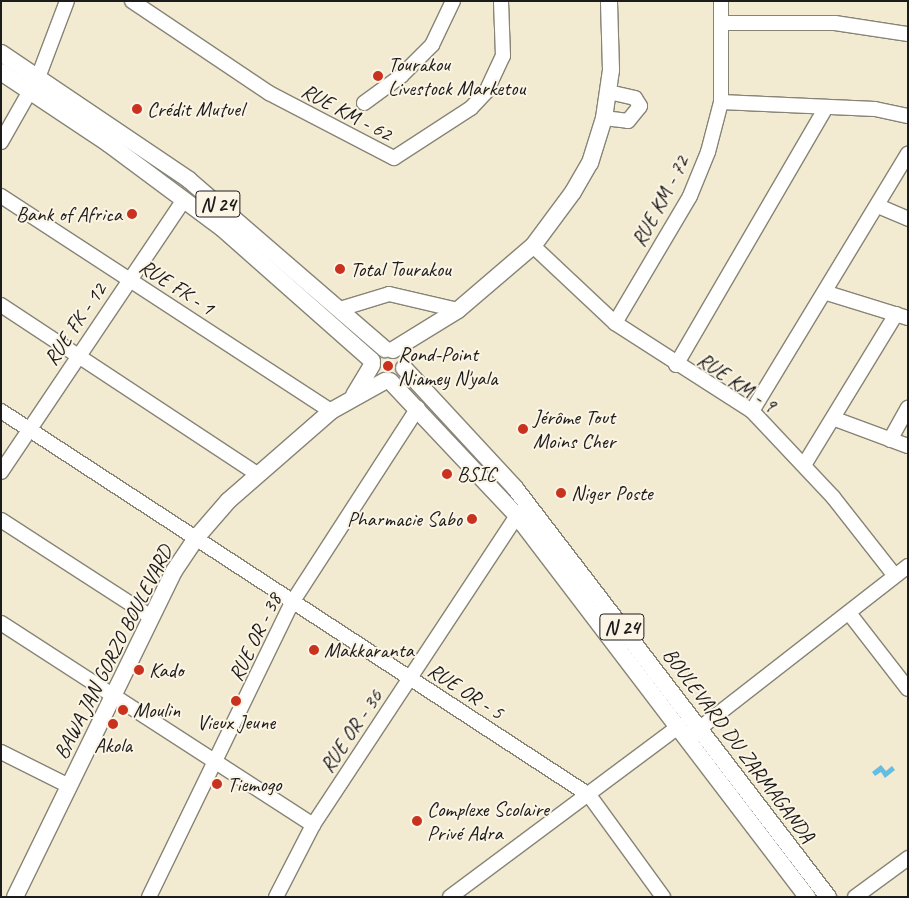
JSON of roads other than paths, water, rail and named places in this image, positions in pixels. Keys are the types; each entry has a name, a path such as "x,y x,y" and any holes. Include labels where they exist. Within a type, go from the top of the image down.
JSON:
{"main road":[{"path":"424,335 404,367 388,381 377,377 372,363 389,349 424,335 458,310 533,246 590,162 604,118 608,92 609,1"},
{"name":"N 24","path":"1,53 184,200 372,363"},
{"name":"N 24","path":"1,72 35,82 188,180 389,349"},
{"path":"389,349 404,367"},
{"name":"BAWA JAN GORZO BOULEVARD","path":"354,395 372,363"},
{"name":"BOULEVARD DU ZARMAGANDA","path":"404,367 515,488 807,897"},
{"name":"BAWA JAN GORZO BOULEVARD","path":"15,897 115,695 151,617 196,538 257,474 331,411 354,395 388,381"},
{"name":"BOULEVARD DU ZARMAGANDA","path":"388,381 418,408 517,516 689,731 828,897"}],"street":[{"path":"1,142 35,82 67,1"},
{"name":"RUE KM - 62","path":"132,1 270,93 394,158 471,108 486,92 503,56 502,1"},
{"path":"364,103 401,76 432,44 453,1"},
{"name":"RUE KM - 72","path":"615,323 690,196 721,102 722,1"},
{"path":"723,23 835,23 908,34"},
{"path":"604,118 628,121 640,106 634,98 608,92"},
{"path":"721,102 826,107 908,116"},
{"path":"676,366 826,107"},
{"path":"752,411 827,293 908,153"},
{"name":"RUE FK - 1","path":"1,196 331,411"},
{"name":"RUE FK - 12","path":"1,472 184,200"},
{"path":"878,206 908,219"},
{"name":"RUE KM - 9","path":"533,246 615,323 676,366 752,411 804,465 895,576"},
{"path":"804,465 902,316 827,293"},
{"path":"340,309 390,294 458,310"},
{"path":"1,305 257,474"},
{"name":"RUE OR - 38","path":"149,897 293,602 418,408"},
{"path":"890,440 908,408"},
{"name":"RUE OR - 5","path":"1,411 589,796"},
{"path":"835,419 908,446"},
{"name":"RUE OR - 36","path":"276,897 313,825 517,516"},
{"path":"1,520 151,617"},
{"path":"450,897 589,796 689,731 849,613 908,566"},
{"path":"849,613 908,689"},
{"path":"1,623 115,695 313,825"},
{"path":"1,752 69,786"},
{"path":"589,796 663,897"},
{"path":"855,897 908,858"}],"water":[{"path":"881,765 886,771 892,766 895,770 885,778 881,772 875,776 872,772"}],"place":[{"name":"Tourakou Livestock Marketou","path":"378,76"},
{"name":"Crédit Mutuel","path":"137,109"},
{"name":"Bank of Africa","path":"132,214"},
{"name":"Total Tourakou","path":"340,269"},
{"name":"Rond-Point Niamey N'yala","path":"388,366"},
{"name":"Jérôme Tout Moins Cher","path":"523,429"},
{"name":"BSIC","path":"447,474"},
{"name":"Niger Poste","path":"561,493"},
{"name":"Pharmacie Sabo","path":"472,519"},
{"name":"Makkaranta","path":"314,650"},
{"name":"Kado","path":"139,670"},
{"name":"Vieux Jeune","path":"236,701"},
{"name":"Moulin","path":"123,710"},
{"name":"Akola","path":"113,724"},
{"name":"Tiemogo","path":"217,784"},
{"name":"Complexe Scolaire Privé Adra","path":"417,821"}]}
